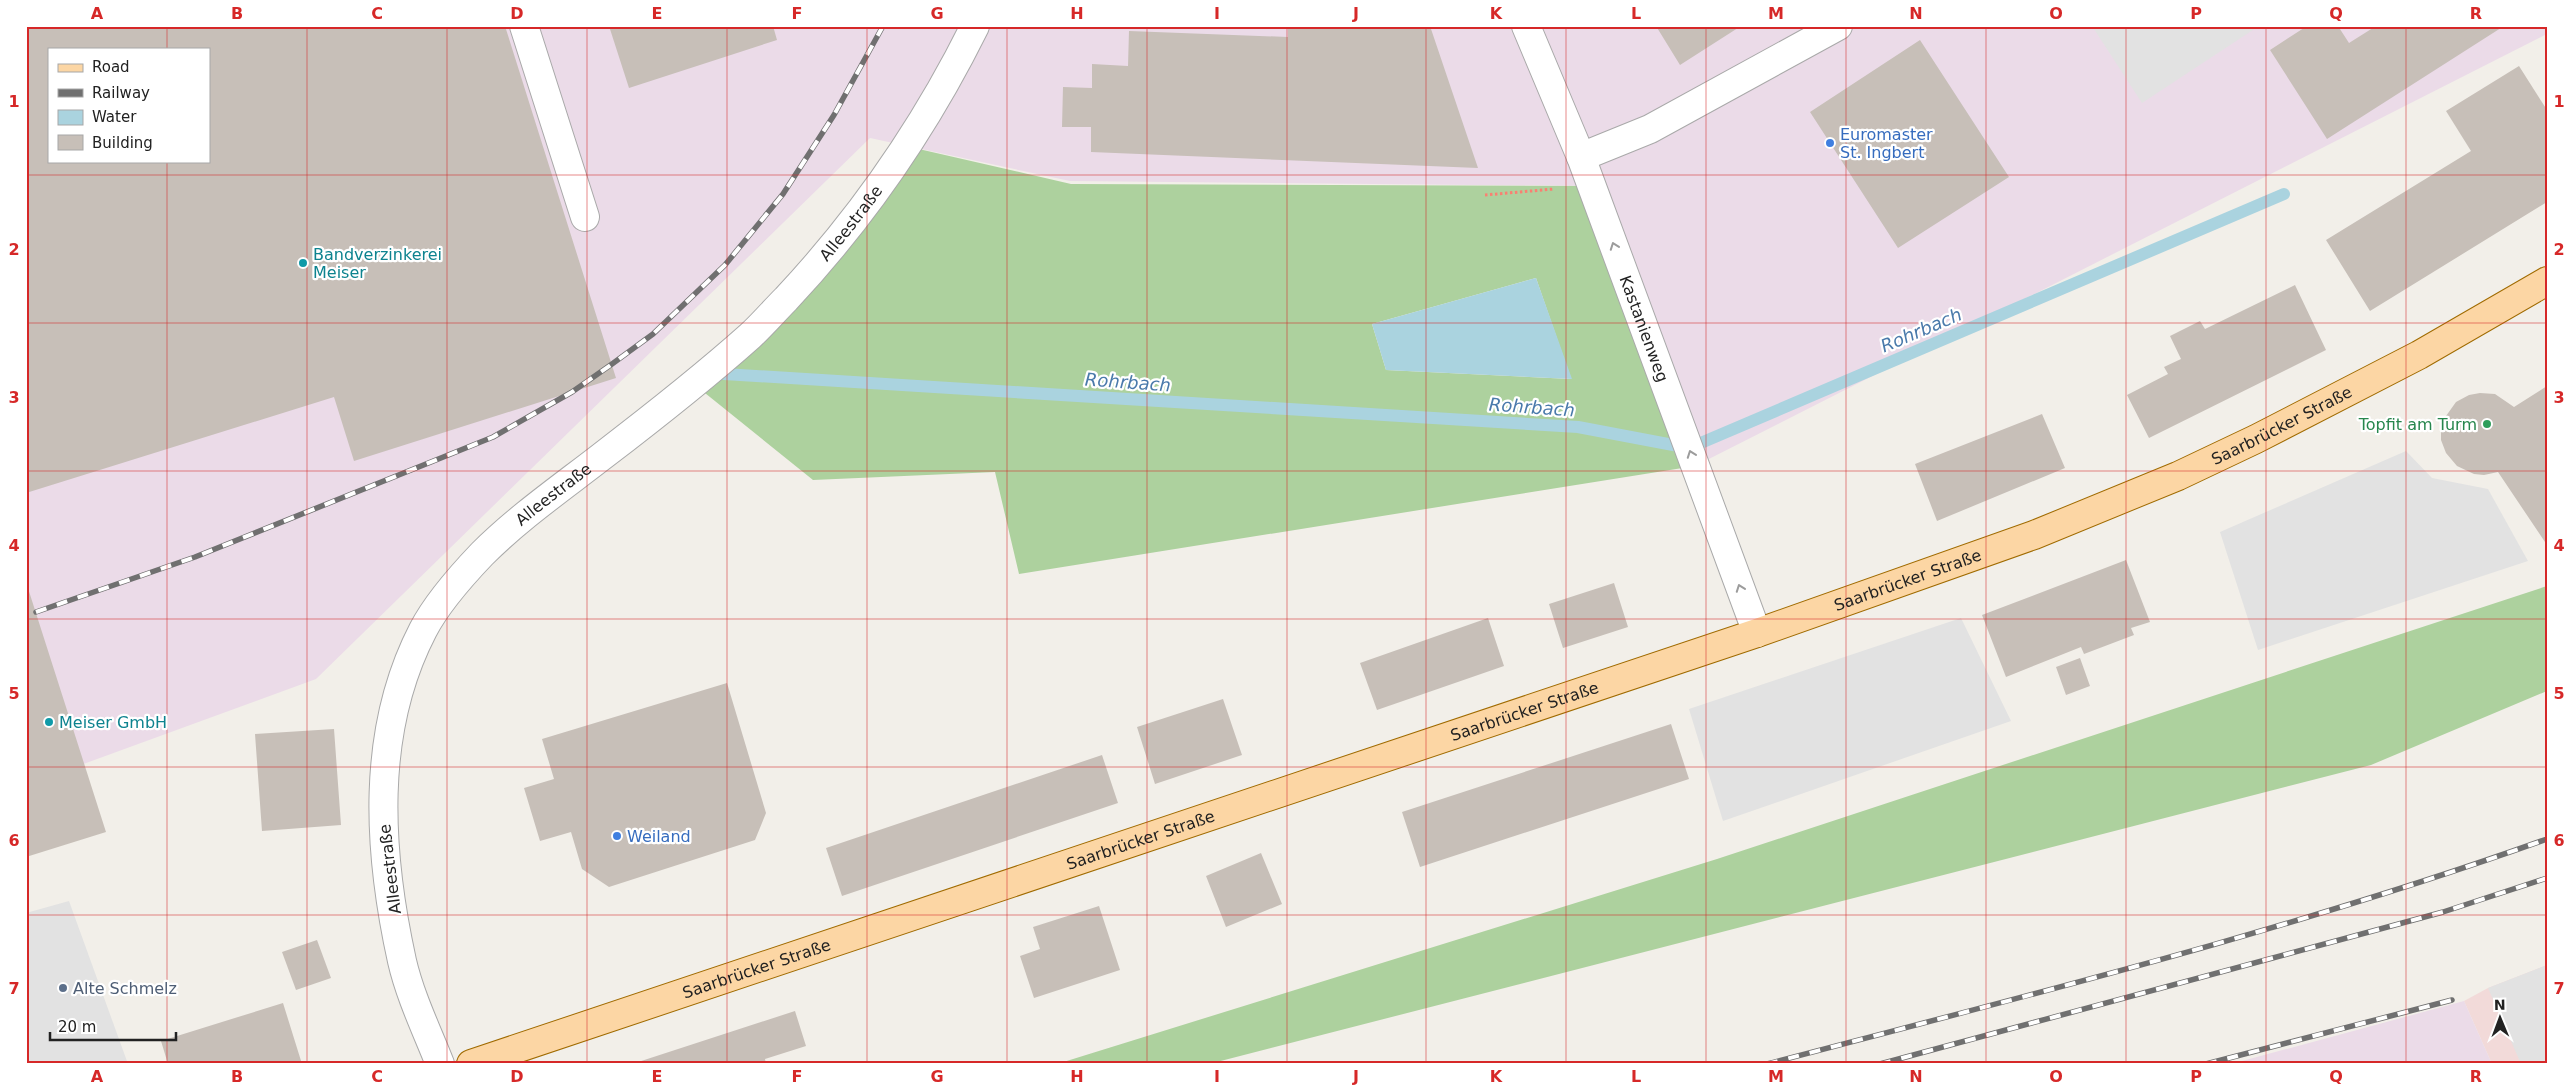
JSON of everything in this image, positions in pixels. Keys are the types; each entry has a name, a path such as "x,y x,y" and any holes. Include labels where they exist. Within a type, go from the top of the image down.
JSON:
{"main road":[{"name":"Saarbrücker Straße","path":"471,1064 1757,633 2006,546 2178,476 2419,355 2547,281"}],"street":[{"path":"524,26 585,217"},
{"name":"Alleestraße","path":"440,1064 403,964 383,844 383,782 389,732 403,679 424,629 450,591 483,554 538,506 636,430 752,334 809,274 854,220 907,147 950,76 975,26"},
{"name":"Kastanienweg","path":"1526,26 1581,156 1757,633"},
{"path":"1581,156 1650,129 1838,26"}],"path":[{"path":"1485,195 1596,197"}],"shaded area":[{"path":"26,26 2547,26 2547,34 1695,466 1591,186 1070,181 870,138 316,679 26,785"},
{"path":"2092,26 2259,26 2142,103"},
{"path":"2406,451 2432,478 2488,489 2528,561 2258,650 2220,532"},
{"path":"1961,618 2011,721 1723,821 1689,709"},
{"name":"Alte Schmelz","path":"69,901 128,1064 26,1064 26,913"},
{"path":"2547,965 2547,1064 2492,1064 2464,1001 2488,988"},
{"path":"2547,965 2547,1064 2521,1064 2488,988"},
{"path":"2464,1001 2492,1064 2231,1064"}],"green space":[{"path":"910,147 1071,184 1591,186 1695,466 1019,574 995,472 813,480 700,389","holes":["1536,278 1571,379 1386,370 1372,324"]},
{"path":"2547,586 2547,691 2371,765 1209,1064 1057,1064 1717,859"}],"water":[{"path":"1536,278 1572,379 1386,370 1372,324"}],"building":[{"name":"Bandverzinkerei Meiser","path":"26,26 505,26 616,378 354,461 334,397 26,493"},
{"path":"609,26 773,26 777,40 629,88"},
{"path":"1288,26 1430,26 1478,168 1091,152 1091,127 1062,127 1063,87 1092,88 1092,64 1128,66 1129,31 1288,37"},
{"path":"1656,26 1741,26 1680,65"},
{"path":"2307,26 2338,26 2349,43 2376,26 2504,26 2327,139 2270,50"},
{"path":"1920,40 2009,177 1898,248 1810,112"},
{"path":"2519,66 2547,110 2547,202 2370,311 2326,240 2471,151 2446,111"},
{"path":"2295,285 2326,350 2149,438 2127,395 2168,374 2164,367 2181,359 2170,336 2200,321 2205,329"},
{"path":"2547,386 2547,545 2498,472 2484,475 2474,474 2457,466 2446,453 2441,440 2441,429 2446,416 2456,402 2469,395 2480,393 2495,394 2514,407"},
{"path":"2042,414 2065,468 1937,521 1915,464"},
{"path":"2126,560 2150,622 2131,628 2134,635 2084,654 2081,647 2006,677 1982,615"},
{"name":"Meiser GmbH","path":"26,582 106,832 26,857"},
{"path":"1614,583 1628,627 1563,648 1549,604"},
{"path":"1488,618 1504,666 1377,710 1360,663"},
{"path":"2080,658 2090,686 2066,695 2056,667"},
{"path":"727,683 766,813 755,840 609,887 582,869 571,832 540,841 524,788 554,779 542,739"},
{"path":"1223,699 1242,755 1155,784 1137,727"},
{"path":"1671,724 1689,779 1420,867 1402,812"},
{"path":"334,729 341,825 262,831 255,734"},
{"path":"1102,755 1118,803 842,896 826,848"},
{"path":"1261,853 1282,904 1226,927 1206,876"},
{"path":"1099,906 1120,970 1034,998 1020,956 1040,949 1033,927"},
{"path":"317,940 331,978 296,990 282,952"},
{"path":"283,1003 302,1064 168,1064 161,1041"},
{"path":"795,1011 806,1046 765,1059 766,1064 632,1064"}],"waterway":[{"name":"Rohrbach","path":"724,374 1578,427 1689,448 2284,194"}],"railway":[{"path":"36,612 195,557 493,437 572,392 653,334 725,265 783,194 834,115 883,26"},
{"path":"1767,1064 2160,960 2354,903 2547,839"},
{"path":"1880,1064 2443,912 2547,878"},
{"path":"2206,1064 2452,1000"}],"place":[{"name":"Euromaster St. Ingbert","path":"1830,143"},
{"name":"Bandverzinkerei Meiser","path":"303,263"},
{"name":"Topfit am Turm","path":"2487,424"},
{"name":"Meiser GmbH","path":"49,722"},
{"name":"Weiland","path":"617,836"},
{"name":"Alte Schmelz","path":"63,988"}]}
